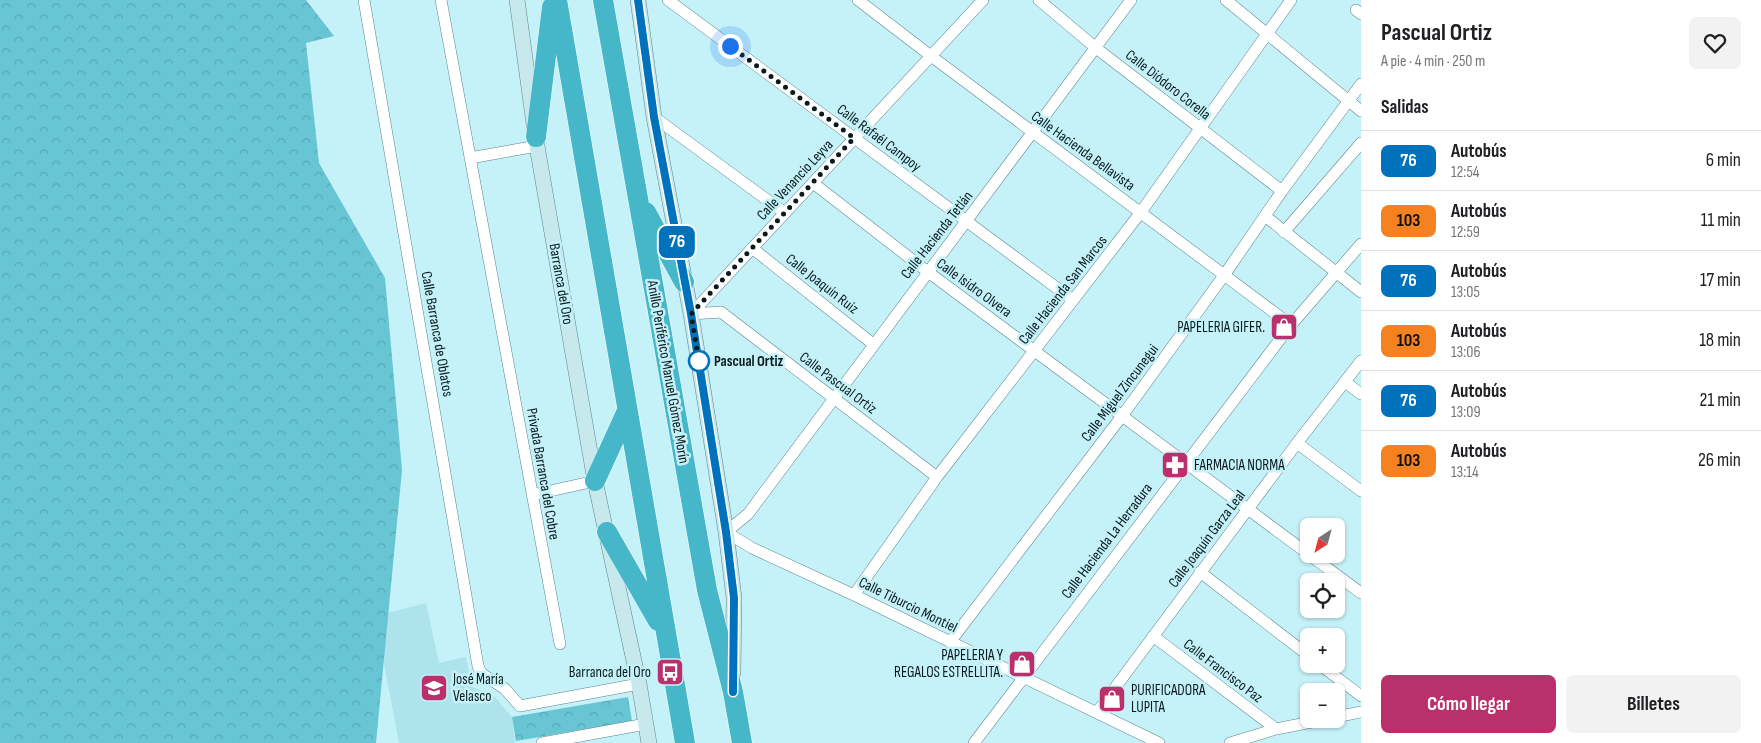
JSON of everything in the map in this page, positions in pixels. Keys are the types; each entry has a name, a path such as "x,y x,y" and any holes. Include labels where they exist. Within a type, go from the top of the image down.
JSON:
{"highway":[{"path":"536,142 553,0"},
{"path":"557,0 612,311 626,413 685,743"},
{"name":"Anillo Periférico Manuel Gómez Morín","path":"603,0 707,590 733,692 742,743"},
{"path":"637,196 684,282"},
{"path":"596,481 626,413"},
{"path":"606,532 666,635"}],"street":[{"name":"Calle Barranca de Oblatos","path":"364,0 481,673 505,689 520,706 639,684"},
{"name":"Privada Barranca del Cobre","path":"441,0 560,644"},
{"name":"Barranca del Oro","path":"517,0 536,142 596,481 639,684 649,743"},
{"path":"638,0 654,117 691,314 726,532 734,598 733,692"},
{"name":"Calle Rafaél Campoy","path":"668,0 1073,300"},
{"name":"Calle Hacienda Bellavista","path":"858,0 1291,325"},
{"name":"Calle Venancio Leyva","path":"691,314 983,0"},
{"name":"Calle Diódoro Corella","path":"1039,0 1096,48 1282,191"},
{"name":"Calle Hacienda Tetlán","path":"726,532 748,514 873,344 968,222 1131,0"},
{"path":"1226,0 1361,111"},
{"name":"Calle Hacienda San Marcos","path":"854,594 937,477 1141,212 1291,0"},
{"name":"Calle Miguel Zincunegui","path":"950,642 1122,416 1225,274 1282,191 1361,84"},
{"path":"654,117 785,212"},
{"path":"470,158 536,142"},
{"path":"1284,232 1361,143"},
{"name":"Calle Isidro Olvera","path":"813,183 928,272 1361,593"},
{"path":"1265,216 1361,292"},
{"name":"Calle Hacienda La Herradura","path":"974,743 1291,325 1361,244"},
{"name":"Calle Joaquín Ruiz","path":"752,248 873,344"},
{"name":"Calle Pascual Ortiz","path":"691,314 720,312 937,477"},
{"name":"Calle Joaquín Garza Leal","path":"1097,712 1297,443 1361,361"},
{"path":"1345,382 1361,394"},
{"path":"1297,443 1361,491"},
{"path":"532,495 596,481"},
{"name":"Calle Tiburcio Montiel","path":"726,532 752,548 854,594 1160,743"},
{"path":"1200,572 1300,649"},
{"name":"Calle Francisco Paz","path":"1153,636 1276,729"},
{"path":"1331,673 1361,696"},
{"path":"1345,715 1361,712"},
{"path":"542,743 646,724"},
{"path":"1230,743 1276,729 1300,724"}],"shaded area":[{"path":"426,603 439,663 466,657 472,687 493,695 512,717 515,743 399,743 375,616"}],"green space":[{"path":"0,0 306,0 334,36 306,43 319,163 385,278 402,470 376,743 0,743"},
{"path":"628,697 632,721 516,741 512,717"}],"bus line":[{"name":"76","path":"638,0 654,117 691,314 726,532 734,598 733,692"}],"place":[{"name":"PAPELERIA GIFER.","path":"1284,327"},
{"name":"Pascual Ortiz","path":"699,361"},
{"name":"FARMACIA NORMA","path":"1175,465"},
{"name":"PAPELERIA Y REGALOS ESTRELLITA.","path":"1022,664"},
{"name":"Barranca del Oro","path":"670,672"},
{"name":"José María Velasco","path":"434,688"},
{"name":"PURIFICADORA LUPITA","path":"1112,699"}],"route":[{"path":"699,361 700,368 691,314 854,138 730,46"}]}
